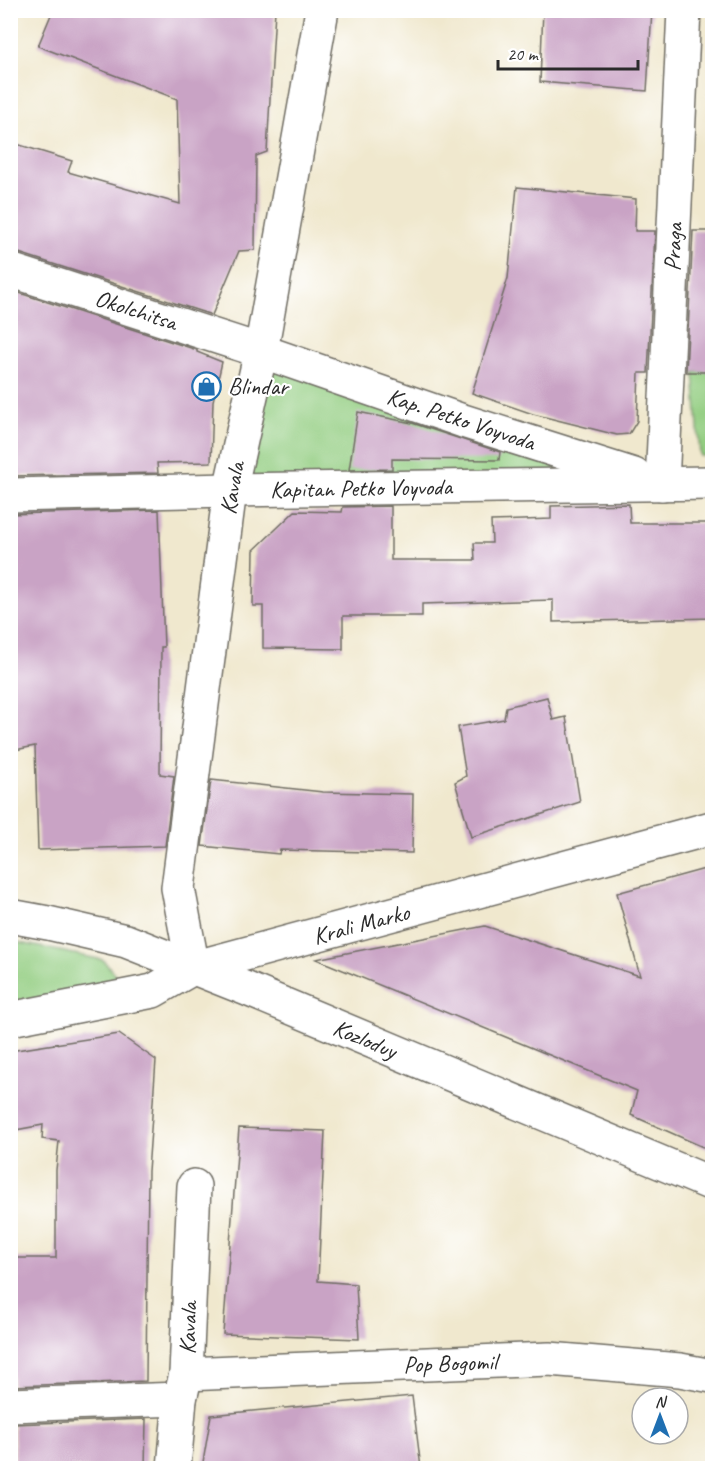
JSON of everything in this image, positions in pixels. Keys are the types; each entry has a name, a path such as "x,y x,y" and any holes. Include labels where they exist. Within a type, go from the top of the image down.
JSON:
{"street":[{"name":"Kavala","path":"193,968 178,888 230,490 261,351 322,10"},
{"name":"Praga","path":"662,483 684,10"},
{"name":"Okolchitsa","path":"10,270 261,351"},
{"name":"Kap. Petko Voyvoda","path":"261,351 463,421 662,483"},
{"name":"Kapitan Petko Voyvoda","path":"10,495 712,483"},
{"name":"Krali Marko","path":"10,1019 153,991 193,968 712,828"},
{"name":"Kozloduy","path":"10,916 126,941 269,998 712,1184"},
{"name":"Kavala","path":"174,1468 183,1386 194,1186"},
{"name":"Pop Bogomil","path":"10,1405 183,1386 549,1359 680,1370 712,1376"}],"green space":[{"path":"261,351 662,484 230,490"},
{"path":"694,372 712,372 712,456 700,456"},
{"path":"11,941 103,960 119,979 105,989 11,1007"}],"building":[{"path":"53,10 275,10 267,152 256,156 255,250 239,251 212,315 10,252 10,142 72,161 68,172 180,204 177,99 38,46"},
{"path":"543,10 652,10 647,91 540,82"},
{"path":"517,187 636,199 635,231 655,231 648,373 639,373 637,421 629,434 617,435 533,414 472,393 508,278"},
{"path":"693,231 712,231 712,372 686,372"},
{"path":"10,290 197,350 197,352 222,362 213,401 211,462 157,463 158,473 10,476"},
{"path":"358,412 412,423 500,452 499,460 392,459 392,469 349,470"},
{"path":"629,504 630,523 712,523 712,618 553,622 553,600 422,604 422,616 343,616 343,649 263,648 263,606 253,606 254,550 295,511 342,512 343,507 391,506 391,560 475,560 474,543 492,543 491,521 551,519 551,506"},
{"path":"159,510 164,647 161,647 160,774 174,776 165,846 38,850 35,746 10,751 10,514"},
{"path":"547,697 553,720 566,717 580,802 471,837 455,782 466,776 458,727 504,719 506,707"},
{"path":"211,780 323,792 413,794 412,853 280,850 279,854 202,846"},
{"path":"712,867 712,1151 631,1115 637,1091 316,959 485,926 640,976 617,893"},
{"path":"119,1034 156,1060 148,1171 146,1381 13,1386 12,1370 10,1370 10,1258 56,1258 56,1170 59,1141 42,1139 43,1125 10,1131 10,1051"},
{"path":"239,1128 325,1131 318,1281 356,1284 359,1339 223,1334"},
{"path":"412,1396 421,1468 202,1468 211,1415"},
{"path":"146,1419 145,1468 15,1468 14,1424"}],"place":[{"name":"Blindar","path":"207,386"}]}
